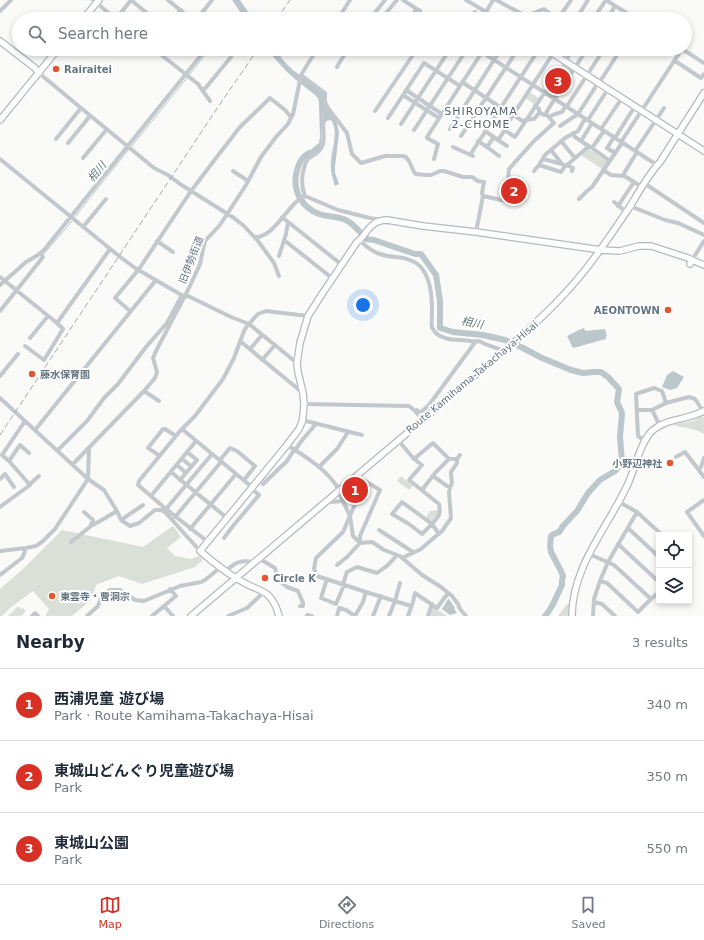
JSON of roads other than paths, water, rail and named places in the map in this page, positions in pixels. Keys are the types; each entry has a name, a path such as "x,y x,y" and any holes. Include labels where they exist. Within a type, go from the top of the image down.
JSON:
{"street":[{"path":"0,11 11,0"},
{"path":"122,12 131,0 146,12"},
{"path":"168,0 183,12"},
{"path":"203,12 212,0"},
{"path":"342,12 350,0"},
{"path":"376,12 385,0"},
{"path":"387,12 397,0"},
{"path":"403,0 420,10 419,12"},
{"path":"466,0 486,12 493,0"},
{"path":"496,0 518,12"},
{"path":"563,12 571,0"},
{"path":"580,12 588,0"},
{"path":"598,12 606,0 625,12"},
{"path":"88,12 96,1 108,12"},
{"path":"611,12 615,6"},
{"path":"414,12 417,9"},
{"path":"536,12 544,9 548,12"},
{"path":"0,41 12,50"},
{"path":"692,55 704,63"},
{"path":"19,56 154,168 168,174 180,184 244,226 255,236 274,263 279,276"},
{"path":"0,120 52,56"},
{"path":"163,56 198,84 210,101"},
{"path":"0,311 42,255 187,76 200,56"},
{"path":"130,311 115,298 139,269 191,191 240,127 270,98 291,117 301,75 313,56"},
{"path":"337,67 344,56"},
{"path":"375,111 412,56"},
{"path":"401,124 446,56"},
{"path":"414,130 463,56"},
{"path":"434,159 438,144 427,137 480,56"},
{"path":"489,56 657,165"},
{"path":"450,129 497,56"},
{"path":"461,136 513,56"},
{"path":"453,147 471,155 478,141 534,56"},
{"path":"498,140 552,56"},
{"path":"560,56 575,68 704,151"},
{"path":"565,61 568,56"},
{"path":"548,116 547,111 583,56"},
{"path":"548,116 562,112 599,56"},
{"path":"560,126 578,114 615,56"},
{"path":"579,199 592,187 610,161 678,56"},
{"path":"203,92 231,57"},
{"path":"675,61 701,78 704,74"},
{"path":"388,118 424,63 448,79 475,90 525,121 534,119 540,112"},
{"path":"301,75 325,93 323,112 324,142 322,147 307,160 302,177 302,186 305,196"},
{"path":"534,171 551,150 561,141 578,131 608,89"},
{"path":"492,121 515,137 544,92"},
{"path":"405,93 441,116"},
{"name":"Route Kamihama-Takachaya-Hisai","path":"191,616 547,313 568,290 600,250 704,93"},
{"path":"539,165 561,172 565,165 590,148 622,98"},
{"path":"325,104 347,132 352,154 361,163 385,156 403,156 409,160 414,173 416,174 431,175 444,171 463,177 472,177 478,181 484,182 482,193 483,196 476,232"},
{"path":"483,196 506,201 509,169 534,141 554,123 548,116 539,112 539,109 535,106"},
{"path":"615,153 607,148 635,106"},
{"path":"56,139 81,108"},
{"path":"624,176 623,175 636,152 664,108"},
{"path":"68,143 90,116"},
{"name":"旧伊勢街道","path":"184,296 200,264 206,241 220,225 248,181 261,157 288,124 291,117"},
{"path":"581,140 592,123"},
{"path":"83,158 107,129"},
{"path":"485,131 507,146"},
{"path":"573,133 590,148 610,161"},
{"path":"486,147 494,137"},
{"path":"478,141 499,156"},
{"path":"561,141 575,158"},
{"path":"551,150 565,165"},
{"path":"543,159 573,168 572,172"},
{"path":"0,160 130,264 184,296 249,324 297,363"},
{"path":"603,170 611,175 624,176 643,185 704,222"},
{"path":"233,171 248,181"},
{"path":"618,206 634,182"},
{"path":"255,236 259,237 271,230 297,201 305,196"},
{"path":"305,196 338,210 370,218 600,250 620,251 638,246 651,246 691,262 704,265"},
{"path":"84,227 106,199"},
{"path":"614,202 626,212"},
{"path":"630,206 664,220 678,222 704,235"},
{"path":"282,217 342,265"},
{"path":"200,551 287,445 298,429 302,420 304,404 297,363 300,343 308,316 357,242 373,224 383,220"},
{"path":"279,256 288,222"},
{"path":"284,240 332,278"},
{"path":"360,240 377,254 410,259 422,269 428,279 430,288 432,327 438,334 451,339 479,341 488,346 506,349"},
{"path":"157,241 173,252"},
{"path":"691,262 704,241"},
{"path":"57,323 110,249"},
{"path":"0,285 26,262 42,255"},
{"path":"0,277 63,329 44,360 25,346"},
{"path":"35,430 156,280"},
{"path":"73,464 155,378 157,372 153,358 184,296"},
{"path":"58,450 86,421 104,398 118,384 146,347 167,323 184,296"},
{"path":"279,616 275,604 267,594 235,578 200,551 166,511 138,485 141,478 182,429 195,416 223,379 234,358 244,331 258,314 266,311 308,316"},
{"path":"30,338 48,316"},
{"path":"250,350 262,335"},
{"path":"240,341 303,393"},
{"path":"304,404 411,405 414,406 420,413 429,405 476,341"},
{"path":"262,360 275,345"},
{"path":"0,376 18,354"},
{"path":"645,441 638,436 636,394 654,388 662,391 666,403"},
{"path":"144,391 159,401"},
{"path":"572,616 572,607 581,571 627,487 645,441 651,433 660,426 668,422 694,416 704,411 695,399 689,397 666,403 652,410 637,410"},
{"path":"1,401 58,450 88,479 104,490 121,520 127,525 133,526 139,523 155,510 166,511 208,542"},
{"path":"409,406 422,419"},
{"path":"652,410 660,426"},
{"path":"302,420 362,435"},
{"path":"25,421 1,454 10,460 30,484"},
{"path":"263,484 287,461 316,424"},
{"path":"160,456 148,448 163,429 176,436"},
{"path":"182,429 259,494 224,538"},
{"path":"319,468 337,449 348,432"},
{"path":"398,440 414,459 422,465 409,480 439,504 440,513 438,518 432,524 422,534 392,514 402,502 432,524 439,534"},
{"path":"151,496 196,441"},
{"path":"414,459 433,443 449,459"},
{"path":"287,445 333,479 350,516 353,536 360,543"},
{"path":"10,460 20,446 29,454"},
{"path":"0,550 36,546 55,529 88,479 89,448"},
{"path":"176,517 230,448 237,451 255,466 244,480"},
{"path":"180,480 197,460 187,452"},
{"path":"676,457 685,452 704,477"},
{"path":"166,511 212,454"},
{"path":"402,558 421,549 439,534 452,516 449,492 452,482 451,472 457,463 458,457 449,459 422,490"},
{"path":"182,458 191,466"},
{"path":"698,469 701,467 704,458"},
{"path":"176,465 186,473"},
{"path":"171,472 210,505 232,528"},
{"path":"0,478 6,474 14,488"},
{"path":"190,529 236,474"},
{"path":"1,505 39,476"},
{"path":"433,476 447,486"},
{"path":"360,543 360,536 380,490 365,481 343,532 316,558 314,569 317,576 412,606"},
{"path":"704,500 687,512 704,536"},
{"path":"331,502 343,501"},
{"path":"619,502 637,512 659,532"},
{"path":"121,520 143,505"},
{"path":"71,542 90,526 100,522 117,511"},
{"path":"84,512 93,520 90,526"},
{"path":"593,616 596,591 600,580 608,562 637,512"},
{"path":"628,528 656,554"},
{"path":"379,530 413,552"},
{"path":"337,565 360,543 372,542 384,550 402,558 422,575 448,593 466,616"},
{"path":"618,544 656,579"},
{"path":"0,575 23,557 26,548"},
{"path":"589,554 614,565 650,599"},
{"path":"327,579 321,598 336,604 347,572 357,567 377,573 388,565 396,555"},
{"path":"226,571 233,564 238,562 256,560 275,568 278,580 287,587 298,591 303,603 303,606 300,606"},
{"path":"87,616 96,608 102,595 110,590 120,590 133,599 141,602 185,584 201,582 220,567"},
{"path":"600,580 607,583 642,616"},
{"path":"389,616 400,582"},
{"path":"152,616 176,596 170,590"},
{"path":"228,616 246,608 264,592"},
{"path":"337,616 339,608 346,610 355,616 363,602 366,592"},
{"path":"408,616 415,593 437,608 448,593"},
{"path":"638,612 650,599 656,595"},
{"path":"373,616 381,596"},
{"path":"594,602 602,604 615,616"},
{"path":"428,616 432,604"},
{"path":"164,606 173,616"},
{"path":"32,616 35,613 38,616"},
{"path":"307,616 312,616"}],"waterway":[{"name":"相川","path":"189,75 204,56"},
{"name":"相川","path":"131,147 187,78"},
{"name":"相川","path":"74,218 129,149"},
{"name":"相川","path":"309,153 301,160 296,175 295,181 300,199 308,208 319,214 346,220 366,239 374,240 415,254 421,254 436,275 440,301 440,328 453,332 483,335 505,340 571,370 583,373 601,372 619,389 617,402 622,413 620,437 622,461 615,471 600,480 588,493 577,511 559,532 551,536 551,552 563,576 562,585 553,604 545,616"},
{"name":"相川","path":"43,255 72,221"}],"railway":[{"path":"282,12 290,0"},
{"path":"0,435 253,56"}],"place":[{"name":"Rairaitei","path":"56,69"},
{"name":"東城山公園","path":"558,81"},
{"name":"東城山どんぐり児童遊び場","path":"514,191"},
{"name":"AEONTOWN","path":"668,310"},
{"name":"藤水保育園","path":"32,374"},
{"name":"小野辺神社","path":"670,463"},
{"name":"西浦児童 遊び場","path":"355,490"},
{"name":"Circle K","path":"265,578"},
{"name":"東雲寺・曹洞宗","path":"52,596"}],"district":[{"name":"SHIROYAMA 2-CHOME","path":"481,117"}]}
